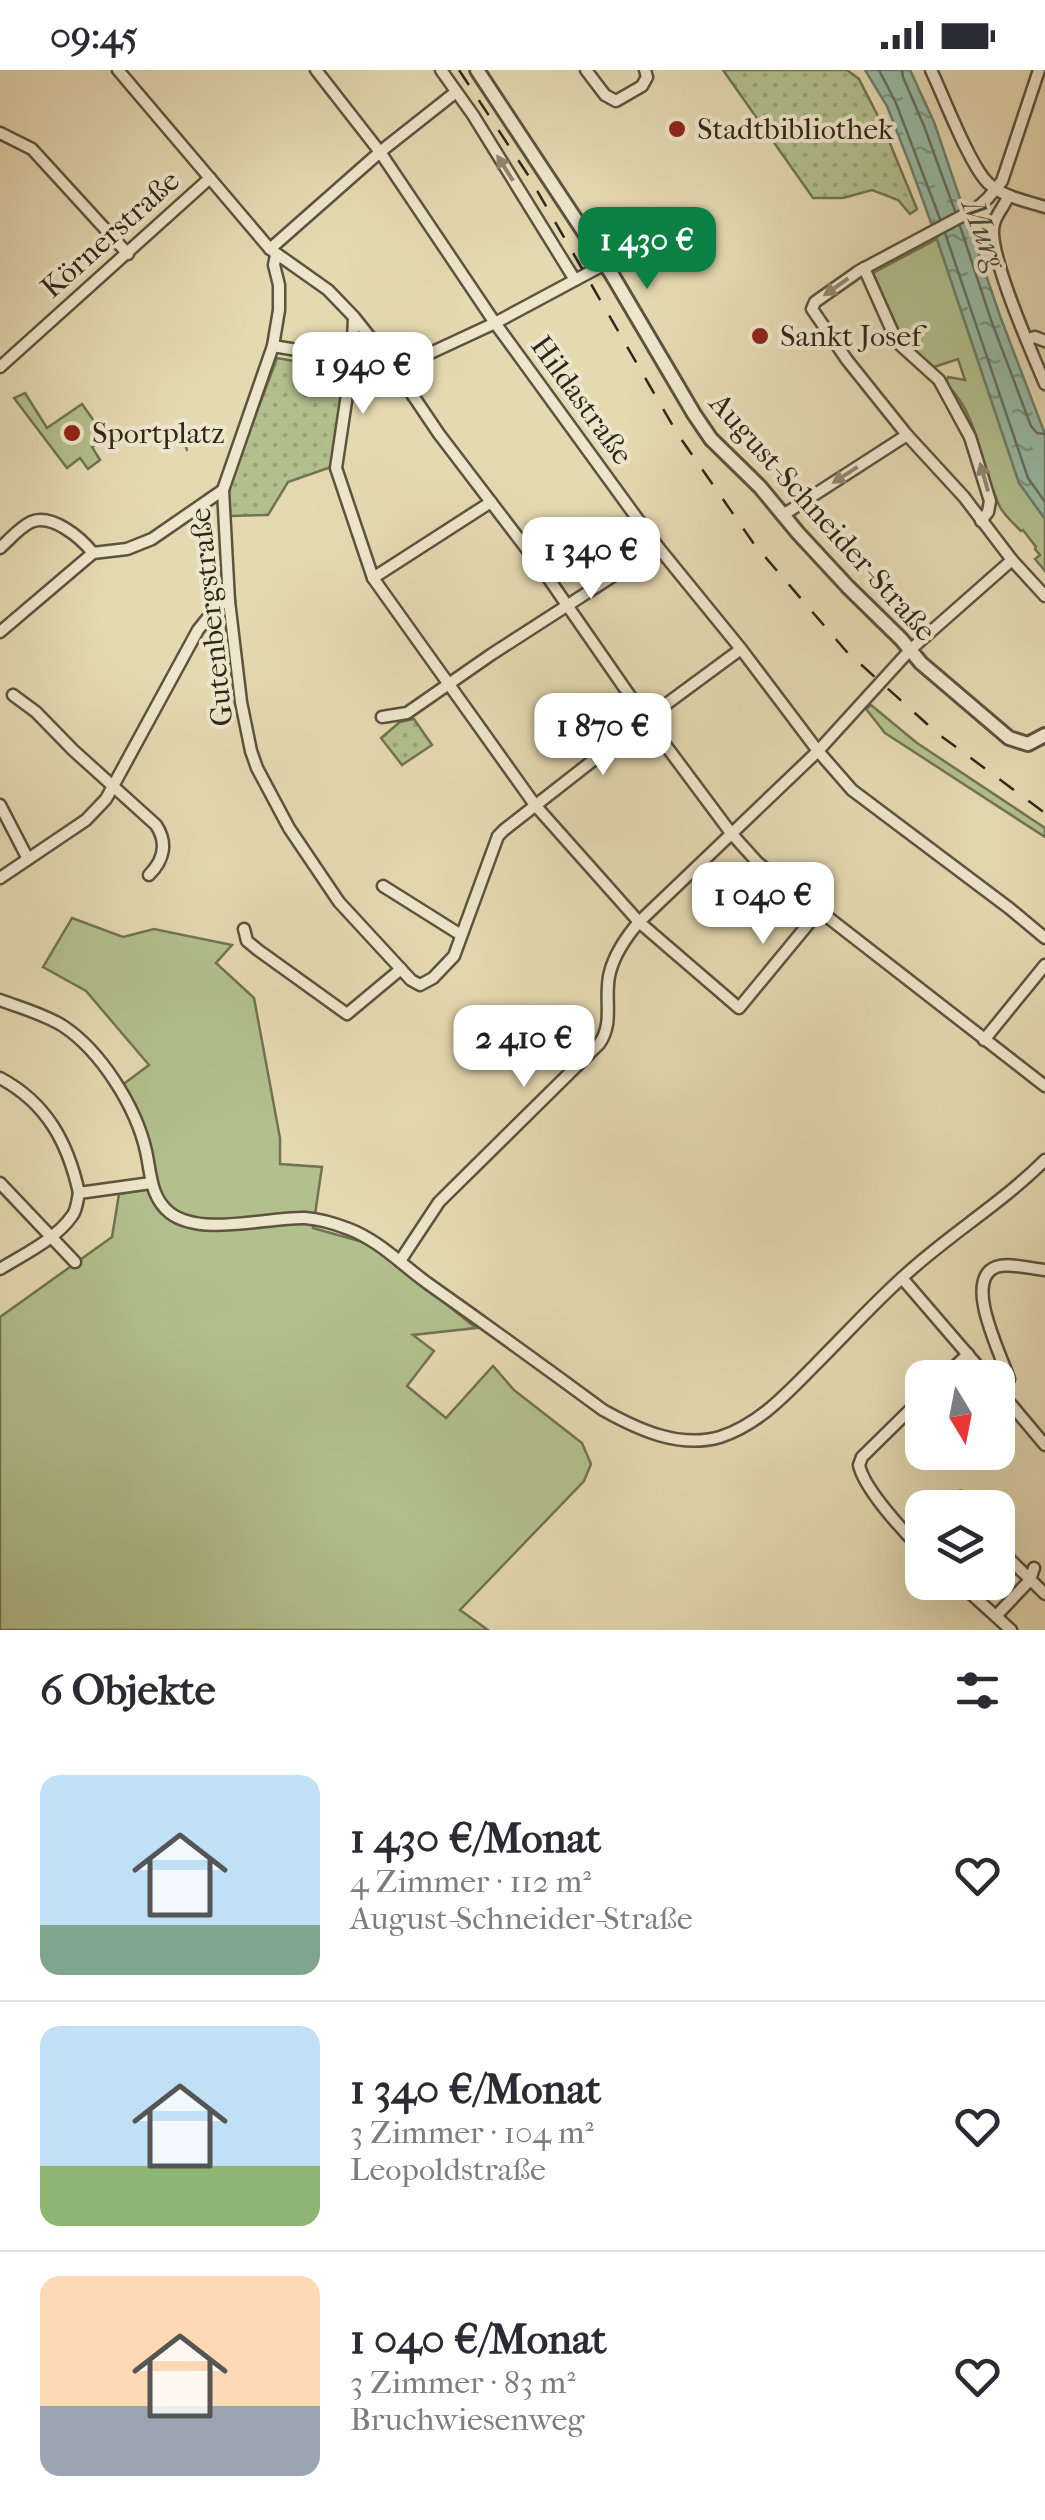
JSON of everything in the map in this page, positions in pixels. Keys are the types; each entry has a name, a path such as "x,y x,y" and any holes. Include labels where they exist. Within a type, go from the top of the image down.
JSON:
{"street":[{"path":"118,70 273,252 328,290 354,317 568,606 730,834 758,863 1045,1086"},
{"name":"Hildastraße","path":"316,70 380,152 495,323 658,547 818,752 852,790 1045,938"},
{"path":"440,70 575,280"},
{"name":"August-Schneider-Straße","path":"477,70 605,264 702,426 720,449 760,487 921,663 1009,738 1028,744 1045,735"},
{"path":"586,70 605,96 616,101 642,86 646,74"},
{"path":"932,70 974,163 987,182 1008,196 1045,207"},
{"path":"1040,70 998,188 977,208 864,268 816,302 812,310 907,435 1045,596"},
{"path":"273,252 380,152 456,92"},
{"path":"0,133 32,149 128,254"},
{"name":"Körnerstraße","path":"0,367 210,178"},
{"path":"1008,196 993,229 1016,317 1045,384"},
{"name":"Gutenbergstraße","path":"273,252 279,286 273,346 223,490 229,601 251,751 289,828 331,890 411,980 420,985 428,982 454,956 461,935"},
{"path":"273,346 393,366 495,323 605,264"},
{"path":"864,268 898,342 939,380 970,438 990,500 981,521"},
{"path":"354,317 352,361 336,468 373,578 536,805 639,922 739,1008 819,911"},
{"path":"1028,339 1045,340"},
{"path":"783,515 907,435"},
{"path":"0,632 92,554 127,549 152,539 223,490"},
{"path":"373,578 491,502"},
{"path":"0,548 30,522 44,520 84,542 92,554"},
{"path":"382,717 407,713 658,547"},
{"path":"400,1261 440,1202 607,1033 610,972 625,940 639,922 818,752 910,650 1012,560"},
{"path":"0,878 86,820 106,799 198,630 218,605 229,601"},
{"path":"384,886 461,935 498,836 741,649"},
{"path":"13,695 156,825 163,837 164,852 149,875"},
{"path":"0,805 28,859"},
{"path":"244,928 247,941 347,1014 401,969"},
{"path":"984,1040 1045,965"},
{"path":"0,1000 64,1026 91,1049 115,1080 133,1117 145,1148 154,1192 169,1212 185,1221 206,1224 308,1218 368,1237 603,1410 652,1434 695,1440 718,1437 759,1418 930,1252 1002,1200 1045,1160"},
{"path":"0,1078 31,1098 59,1133 70,1156 79,1193 75,1213 51,1237 0,1270"},
{"path":"0,1182 75,1262"},
{"path":"79,1193 151,1182"},
{"path":"1002,1360 982,1302 983,1282 998,1266 1045,1270"},
{"path":"902,1278 973,1360"},
{"path":"962,1360 968,1354"},
{"path":"1015,1410 1045,1445"},
{"path":"905,1414 862,1456 859,1464 865,1482 905,1532"},
{"path":"1015,1561 1032,1574 1045,1594"},
{"path":"996,1616 1032,1574"},
{"path":"978,1600 1011,1630"}],"shaded area":[{"path":"723,70 847,70 859,79 882,124 917,209 910,214 898,200 872,190 843,198 813,198"},
{"path":"937,239 1019,483 1045,519 1045,571 1035,559 1040,555 1036,547 1000,507 973,426 946,384 948,377 965,380 958,359 931,368 902,338 873,273"},
{"path":"277,358 344,370 331,467 288,482 268,515 230,516 226,494"},
{"name":"Sportplatz","path":"25,393 47,428 82,404 106,438 92,447 100,460 88,469 80,458 67,468 14,398"},
{"path":"871,705 917,743 1045,828 1045,837 885,733 866,709"},
{"path":"414,719 432,745 402,765 381,738 400,722"},
{"path":"72,918 123,937 154,929 232,945 216,963 254,998 280,1138 280,1164 322,1167 313,1228 363,1242 393,1261 476,1328 413,1335 434,1351 407,1386 446,1418 493,1366 514,1390 582,1443 591,1464 584,1481 460,1610 488,1630 0,1630 0,1317 112,1237 119,1194 149,1189 142,1149 117,1089 149,1065 86,991 43,967"}],"water":[{"name":"Murg","path":"865,70 910,70 934,122 1045,434 1045,519 1019,483 910,165 887,106"}],"railway":[{"path":"459,70 528,175 677,433 754,544 846,651 937,733 1045,813"}],"place":[{"name":"Stadtbibliothek","path":"677,129"},
{"name":"Sankt Josef","path":"760,336"},
{"name":"Sportplatz","path":"72,433"}]}
